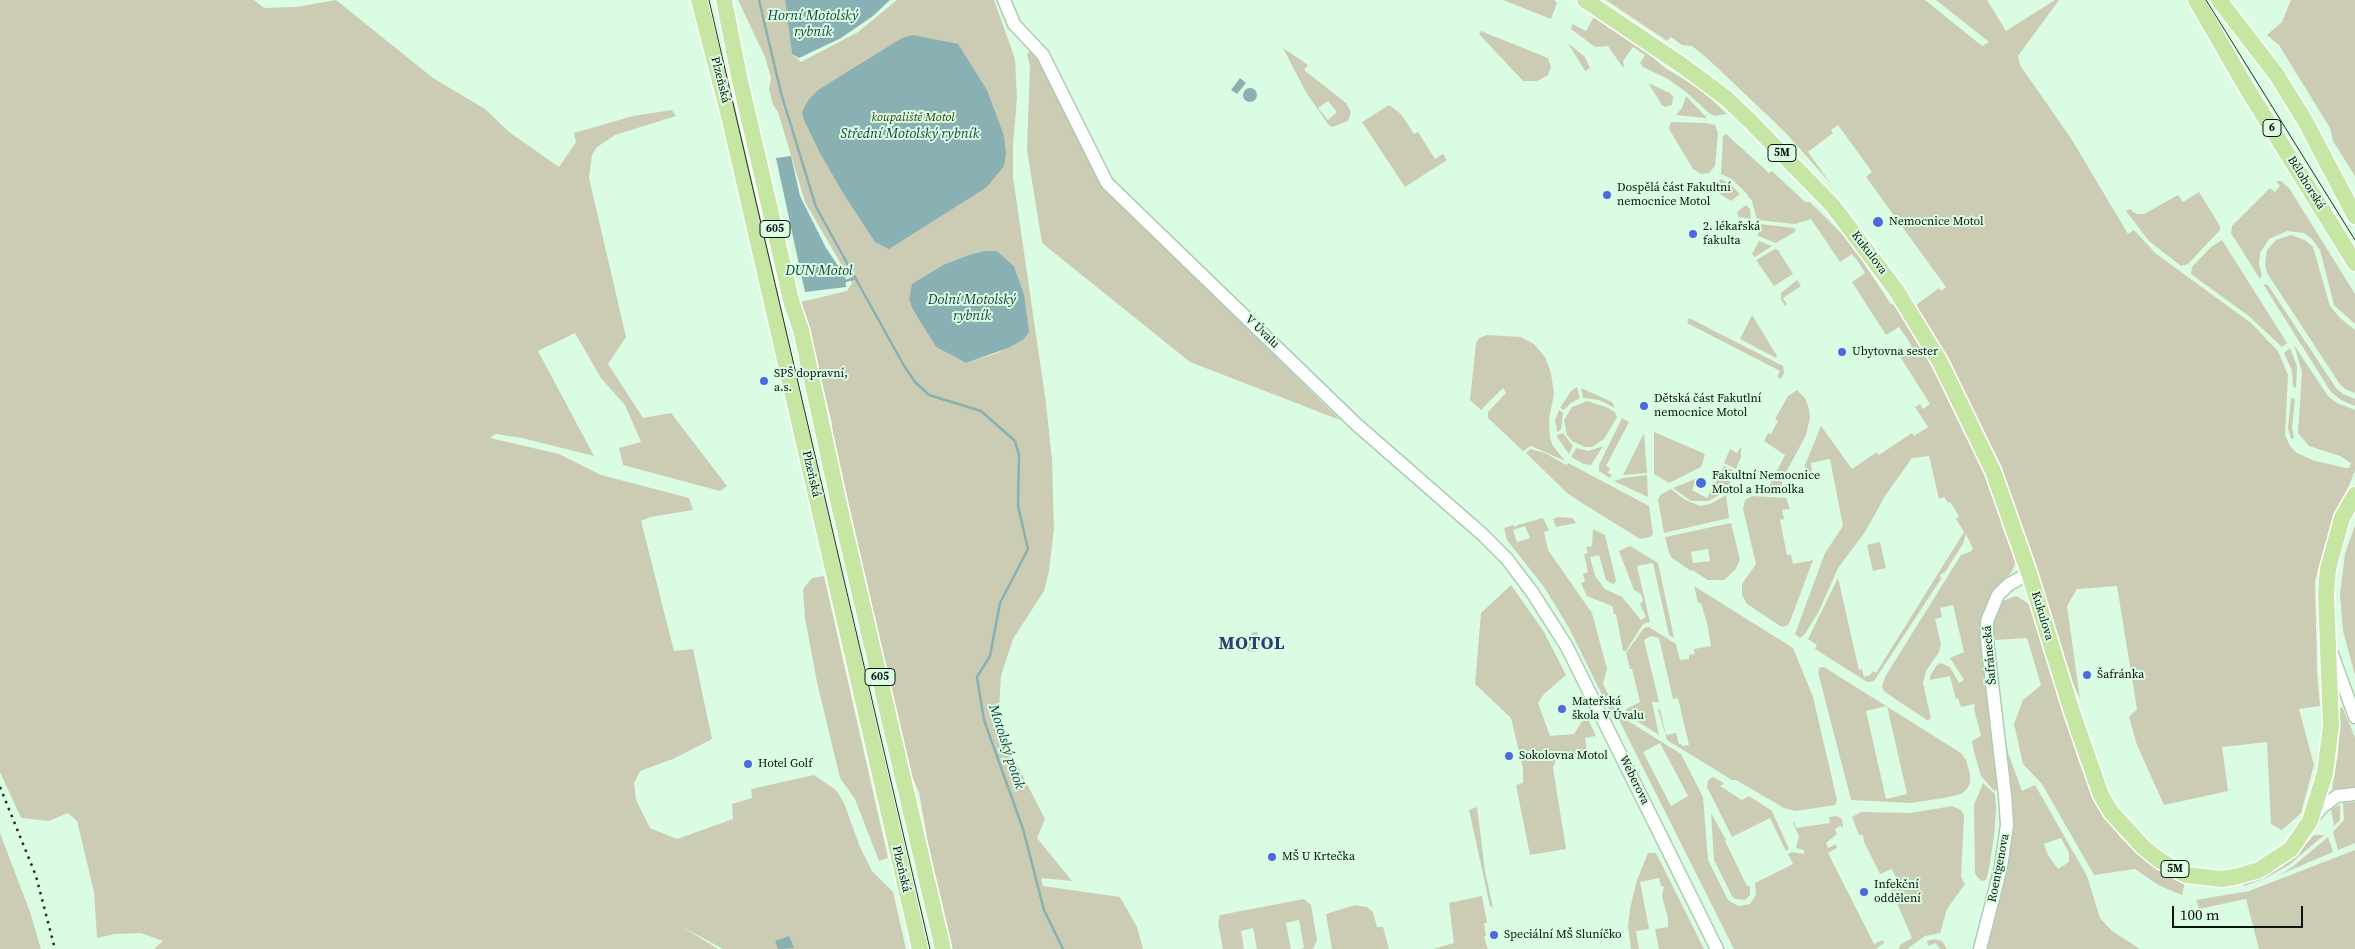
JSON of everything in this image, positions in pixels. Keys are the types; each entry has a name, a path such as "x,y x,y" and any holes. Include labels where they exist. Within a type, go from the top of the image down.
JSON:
{"main road":[{"name":"Plzeňská","path":"699,0 733,134 920,949"},
{"name":"Plzeňská","path":"724,0 738,76 792,304 801,330 842,517 943,949"},
{"name":"Kukulova","path":"1585,0 1683,66 1726,98 1834,206 1896,290 1940,362 1993,471 2029,574 2094,778 2111,812 2143,848 2159,860 2186,875 2206,878 2235,878 2259,870 2284,855 2299,839 2310,821 2325,773 2331,726 2326,594 2328,568 2335,539 2352,500"},
{"name":"Bělohorská","path":"2196,0 2246,87 2355,263"},
{"name":"Bělohorská","path":"2218,0 2276,74 2304,120 2355,216"},
{"name":"5M","path":"2352,500 2355,489"}],"street":[{"name":"V Úvalu","path":"1004,0 1014,24 1043,55 1107,183 1356,424 1482,534 1507,560 1548,613"},
{"name":"Šafránecká","path":"1997,725 1986,621 1998,595 2012,582 2029,574"},
{"name":"Weberova","path":"1548,613 1602,716 1717,949"},
{"path":"2329,646 2355,717"},
{"name":"Roentgenova","path":"1980,949 2001,867 2007,825 1997,725"},
{"path":"2310,821 2322,807 2337,796 2355,794"}],"green space":[{"path":"0,0 254,0 264,8 296,7 336,0 433,78 485,109 509,132 559,167 576,142 574,133 633,116 672,110 676,116 615,135 597,147 592,155 589,178 626,337 608,364 643,418 671,413 727,486 720,491 623,465 619,448 641,442 625,405 601,378 575,333 538,351 594,456 522,438 496,434 490,438 559,454 601,475 689,498 693,510 650,517 641,521 674,651 693,649 712,739 673,759 640,771 634,783 636,800 650,828 677,839 733,819 732,804 752,798 751,789 814,775 836,790 844,803 860,847 872,871 893,892 906,949 723,949 681,926 718,949 154,949 163,941 141,933 115,934 97,938 94,892 77,821 68,813 49,821 21,818 0,772"},
{"name":"koupaliště Motol","path":"738,0 785,0 792,54 801,62 858,32 897,0 994,0 1015,59 1017,97 1013,146 1013,177 1046,403 1052,460 1054,529 1049,571 1044,591 1013,639 1001,676 999,710 1011,753 1045,819 1037,838 1072,881 1041,878 1043,886 1120,897 1137,927 1143,949 951,949 932,867 919,792 910,773 832,432 832,423 801,302 847,291 852,283 805,202 778,112 773,105 769,89 771,78 765,57","holes":["997,251 1014,266 1024,294 1023,340 997,353 966,363 936,347 913,310 909,300 945,264 972,254"]},
{"path":"1503,0 1554,0 1557,3 1551,19"},
{"path":"1606,0 1925,0 1982,46 1989,42 1936,0 1987,0 2006,31 2055,0 2059,0 2018,56 2020,65 2072,140 2128,234 2134,230 2155,253 2251,323 2278,351 2288,375 2285,435 2290,446 2297,453 2315,461 2346,468 2349,468 2351,463 2340,456 2309,446 2298,433 2302,372 2294,345 2328,396 2337,403 2355,410 2355,471 2331,528 2315,580 2317,671 2320,706 2299,709 2314,765 2301,813 2282,830 2271,824 2267,742 2222,747 2228,791 2164,805 2137,745 2129,717 2137,709 2117,586 2077,589 2067,606 2080,699 2068,672 1999,464 1948,358 1916,305 1939,288 1941,291 1946,287 1866,177 1872,172 1838,125 1831,130 1833,133 1808,152 1831,184 1785,132 1707,58 1692,46 1682,45 1671,37 1667,41"},
{"path":"2291,0 2355,0 2355,176 2333,141 2330,128 2279,45 2267,35 2282,22"},
{"path":"1595,15 1636,43 1665,68 1700,89 1727,114 1714,116 1668,79 1643,67 1640,63 1645,55 1633,47 1623,61 1624,69 1608,46 1595,47 1571,29 1572,24 1586,31"},
{"path":"1481,31 1548,58 1551,67 1548,75 1537,81 1523,81 1479,34"},
{"path":"1568,43 1585,57 1590,68 1585,71"},
{"path":"1283,48 1308,65 1304,70 1346,103 1351,112 1348,121 1331,127 1307,94","holes":["1328,101 1337,112 1328,120 1318,108"]},
{"path":"1030,51 1034,52 1044,67 1106,189 1340,420 1190,362 1042,243 1027,150 1030,66 1027,54"},
{"path":"1648,83 1670,93 1673,97 1672,105 1665,107 1662,105"},
{"path":"1686,96 1705,116 1709,113 1706,116 1705,123 1705,118 1676,115 1682,108"},
{"path":"1389,105 1401,114 1414,134 1418,132 1435,159 1443,154 1447,160 1405,187 1362,122"},
{"path":"1671,122 1715,125 1718,133 1715,166 1709,173 1701,174 1693,169 1669,129"},
{"path":"1726,134 1769,173 1772,171 1805,202 1810,202 1850,242 1890,303 1898,307 1939,375 1979,458 2016,562 2011,573 1994,591 1981,622 1997,789 1994,791 1981,776 1974,752 1972,741 1981,736 1974,709 1975,704 1961,707 1958,698 1956,699 1950,676 1930,680 1930,676 1937,665 1941,663 1950,667 1959,683 1964,680 1950,658 1964,652 1953,605 1940,608 1942,617 1935,619 1941,644 1939,652 1926,671 1923,683 1931,719 1927,720 1895,699 1884,691 1882,686 1885,677 1961,555 1973,549 1966,534 1963,544 1945,572 1940,575 1941,579 1874,681 1867,682 1815,649 1817,645 1808,639 1838,578 1859,670 1862,669 1864,677 1870,675 1873,671 1876,673 1964,532 1956,519 1959,516 1950,502 1948,503 1944,497 1939,499 1929,456 1912,458 1885,496 1865,532 1838,568 1819,611 1805,634 1800,638 1795,634 1825,553 1843,526 1830,459 1811,463 1812,472 1806,473 1805,465 1821,426 1852,469 1877,452 1879,455 1912,433 1914,436 1928,427 1915,407 1920,404 1923,409 1930,404 1899,355 1912,347 1908,340 1899,327 1886,335 1852,282 1865,273 1857,260 1852,254 1840,262 1811,219 1795,224 1757,220 1752,201 1746,193 1732,179 1721,174 1723,136"},
{"path":"1720,179 1729,183 1740,194 1731,201 1720,194 1718,189"},
{"path":"2276,181 2281,181 2289,188 2355,294 2355,324 2334,305 2320,250 2311,238 2304,233 2287,231 2269,239 2260,253 2259,264 2262,275 2260,279 2231,233 2232,226 2270,188 2275,192 2280,186"},
{"path":"2199,192 2220,226 2220,230 2188,264 2181,266 2149,241 2126,211 2130,209 2136,214 2144,214 2178,195 2183,202"},
{"path":"1746,205 1750,209 1751,219 1739,217 1737,212"},
{"path":"1760,224 1794,228 1796,231 1776,243 1758,236"},
{"path":"2291,235 2305,240 2313,247 2330,306 2340,318 2355,330 2355,393 2345,389 2339,383 2267,273 2265,264 2267,250 2276,240"},
{"path":"2222,240 2287,343 2282,347 2250,317 2191,274 2192,267 2211,247"},
{"path":"1759,241 1772,246 1755,257 1752,254"},
{"path":"1775,249 1778,250 1793,274 1774,286 1756,260"},
{"path":"1797,280 1801,286 1783,298 1787,304 1785,306 1781,299 1781,293"},
{"path":"2263,284 2268,285 2336,388 2343,394 2355,399 2355,406 2341,400 2331,392"},
{"path":"1752,315 1777,356 1776,358 1740,339"},
{"path":"1689,318 1783,366 1784,373 1781,379 1777,377 1780,371 1687,323"},
{"path":"1487,335 1521,337 1534,344 1545,357 1551,373 1554,394 1549,419 1550,438 1553,446 1565,461 1531,446 1523,451 1488,418 1488,412 1506,393 1503,388 1481,410 1470,400 1476,344 1479,338"},
{"path":"2290,348 2297,366 2296,388 2293,387 2292,371 2284,353"},
{"path":"1577,387 1580,398 1564,410 1560,408 1571,391"},
{"path":"1581,388 1612,402 1615,408 1599,400 1583,398"},
{"path":"1797,390 1805,398 1809,409 1810,418 1806,435 1782,480 1782,490 1760,491 1760,487 1767,490 1785,455 1764,441 1768,433 1771,434 1778,421 1775,419 1788,396"},
{"path":"2291,398 2295,399 2292,427 2294,438 2291,439 2288,428"},
{"path":"1587,401 1606,407 1615,412 1617,417 1604,439 1592,447 1585,447 1572,441 1567,435 1564,420 1572,407"},
{"path":"1559,410 1563,413 1561,430 1557,432 1555,420"},
{"path":"1622,418 1629,422 1606,466 1610,468 1608,473 1612,475 1610,478 1599,471 1599,465"},
{"path":"1654,432 1703,453 1705,455 1701,467 1669,483 1654,474"},
{"path":"1563,433 1573,446 1569,454 1557,437 1557,435"},
{"path":"1644,433 1647,473 1623,475"},
{"path":"1603,446 1591,465 1584,464 1571,457 1576,448 1589,451"},
{"path":"1741,447 1741,457 1736,469 1724,463 1730,449 1737,453"},
{"path":"1530,449 1545,453 1566,465 1568,463 1649,506 1653,534 1650,537 1640,539 1567,493 1526,453"},
{"path":"1724,466 1734,471 1727,491 1708,501 1691,501 1673,488 1697,478 1692,490 1707,498"},
{"path":"1647,475 1648,497 1614,481 1623,478"},
{"path":"1671,489 1685,500 1700,506 1710,504 1726,495 1729,518 1664,533 1658,500 1660,495"},
{"path":"1752,496 1786,498 1790,509 1782,510 1784,519 1780,520 1787,555 1791,555 1793,564 1813,560 1789,624 1782,627 1747,604 1742,595 1742,584 1756,564 1743,509 1745,500"},
{"path":"1558,517 1572,518 1576,523 1556,527 1553,519"},
{"path":"1543,518 1549,530 1544,532 1548,550 1592,613 1607,669 1603,684 1615,709 1628,721 1681,754 1703,797 1708,860 1728,900 1738,906 1750,904 1756,895 1755,883 1793,864 1788,854 1792,852 1804,854 1804,850 1796,848 1799,836 1793,823 1794,821 1796,828 1830,823 1829,817 1837,816 1842,819 1843,826 1842,828 1841,826 1835,829 1837,834 1826,843 1828,848 1836,844 1837,848 1828,853 1874,944 1883,940 1884,943 1876,949 1734,949 1619,720 1615,721 1569,628 1544,587 1507,540 1504,528","holes":["1525,526 1530,538 1517,542 1513,530","1660,743 1688,796 1671,806 1643,752"]},
{"path":"1731,523 1740,560 1735,570 1724,580 1708,580 1672,558 1665,537","holes":["1708,549 1710,561 1693,563 1691,552"]},
{"path":"2355,525 2355,675 2343,631 2340,594 2345,554"},
{"path":"1593,529 1605,535 1616,581 1613,584 1606,580 1599,555 1590,557 1595,576 1605,589 1622,597 1641,620 1646,617 1640,604 1643,600 1641,594 1634,590 1619,551 1630,546 1658,563 1674,638 1669,635 1653,563 1637,566 1650,622 1643,624 1626,651 1623,651 1616,614 1614,614 1612,606 1587,596 1581,583 1585,582 1583,574 1588,572 1584,554 1588,553 1586,547 1592,546"},
{"path":"1880,542 1886,568 1873,571 1867,545"},
{"path":"824,576 888,858 879,861 855,799 840,778 817,682 805,618 803,589 812,578"},
{"path":"1511,585 1544,632 1566,675 1544,694 1538,703 1550,736 1574,734 1586,715 1596,736 1585,738 1587,753 1557,757 1553,768 1566,849 1530,855 1516,785 1523,783 1523,768 1511,718 1475,684 1481,613"},
{"path":"1694,586 1793,648 1813,697 1837,800 1835,805 1796,811 1784,808 1736,780 1732,780 1667,740 1658,709 1660,709 1666,735 1676,733 1679,744 1682,746 1689,745 1678,698 1673,699 1659,638 1651,636 1644,640 1659,702 1652,702 1659,735 1626,714 1626,709 1640,702 1626,653 1644,628 1649,627 1676,644 1680,660 1689,659 1689,655 1695,654 1694,649 1711,646 1708,627 1701,603 1698,603"},
{"path":"2016,596 2031,605 2079,762 2099,806 2120,837 2140,856 2161,872 2185,883 2182,895 2158,885 2135,869 2094,875 2042,784 2023,764 2014,724 2023,700 2041,685 2027,638 1995,640 1993,625 2003,601"},
{"path":"1253,632 1257,632 1259,636 1259,648 1254,652 1248,651 1244,644"},
{"path":"1824,667 1886,706 1866,711 1886,799 1907,794 1887,707 1961,753 1966,760 1970,774 1970,783 1967,789 1961,794 1910,803 1851,800 1818,672 1819,668"},
{"path":"2342,707 2355,737 2355,787 2334,790 2332,788 2338,754 2340,708"},
{"path":"2006,747 2022,791 2035,785 2087,876 2100,918 2112,931 2140,949 1986,949 2007,863","holes":["2061,838 2069,853 2069,862 2058,869 2048,855 2044,844"]},
{"path":"1713,777 1724,783 1720,786 1742,800 1749,796 1772,811 1789,849 1786,851 1770,818 1732,837 1707,787 1708,780"},
{"path":"1983,783 1995,794 1996,809 1989,869 1986,880 1981,881 1975,874 1974,805"},
{"path":"2355,802 2355,843 2338,850 2333,832 2344,820 2343,803"},
{"path":"2340,805 2340,820 2334,826 2331,809"},
{"path":"1952,806 1961,810 1964,816 1961,877 1965,884 1947,909 1940,933 1925,936 1907,949 1899,949 1900,945 1912,938 1891,889 1899,884 1892,869 1880,874 1864,842 1863,835 1859,835 1852,817 1861,812 1911,813"},
{"path":"1477,807 1485,871 1493,908 1490,906 1469,810"},
{"path":"1711,813 1726,840 1747,886 1750,886 1750,895 1745,900 1735,899 1732,896 1714,860"},
{"path":"0,833 30,912 41,949 0,949"},
{"path":"2314,835 2324,835 2289,865 2266,878 2244,886 2243,884 2263,878 2280,868 2295,856"},
{"path":"2328,837 2333,852 2279,875 2291,868"},
{"path":"2355,850 2355,949 2259,949 2246,899 2199,909 2196,900 2249,891"},
{"path":"1648,853 1656,853 1704,949 1659,949 1655,929 1668,927 1668,918 1662,896 1664,886 1661,886 1659,878 1640,882 1649,929 1636,931 1639,949 1631,949 1628,926 1630,909 1637,880"},
{"path":"1482,896 1487,923 1484,923 1486,936 1484,937 1488,949 1433,949 1454,943 1449,903"},
{"path":"1304,899 1311,905 1317,940 1313,949 1301,949 1304,948 1299,920 1286,923 1291,949 1257,949 1253,928 1241,931 1244,949 1223,949 1218,923 1220,915"},
{"path":"1355,905 1367,907 1373,912 1377,927 1383,927 1389,949 1332,949 1326,914"},
{"path":"1934,939 1942,941 1947,949 1940,949 1936,943 1928,946 1927,941"}],"water":[{"name":"Horní Motolský rybník","path":"785,0 890,0 873,16 841,38 799,58 792,54"},
{"name":"Střední Motolský rybník","path":"913,35 958,44 987,90 1004,136 1006,153 1004,166 987,187 889,249 875,242 843,193 820,153 802,112 809,99 818,90 902,38"},
{"path":"1240,78 1246,83 1237,94 1231,90"},
{"path":"1250,88 1255,90 1257,95 1255,100 1250,102 1245,100 1243,95 1245,90"},
{"name":"DUN Motol","path":"791,156 800,196 826,248 845,276 846,287 805,292 776,158"},
{"name":"Dolní Motolský rybník","path":"986,251 997,251 1014,266 1024,294 1029,332 1023,340 1008,348 966,363 936,347 913,310 909,300 912,284 945,264"},
{"path":"789,936 794,948 778,949 775,941"}],"waterway":[{"name":"Motolský potok","path":"759,0 781,93 816,207 903,364 915,382 929,395 981,411 1015,441 1019,455 1018,506 1028,549 1000,603 990,656 977,677 984,720 1023,829 1044,910 1063,949"},
{"path":"845,281 856,278"}],"tram line":[{"path":"709,0 930,949"},
{"path":"2206,0 2355,240"}],"railway":[{"path":"0,787 36,876 55,949"}],"place":[{"name":"Dospělá část Fakultní nemocnice Motol","path":"1607,195"},
{"name":"Nemocnice Motol","path":"1878,222"},
{"name":"2. lékařská fakulta","path":"1693,234"},
{"name":"Ubytovna sester","path":"1842,352"},
{"name":"SPŠ dopravní, a.s.","path":"764,381"},
{"name":"Dětská část Fakutlní nemocnice Motol","path":"1644,406"},
{"name":"Fakultní Nemocnice Motol a Homolka","path":"1701,483"},
{"name":"Šafránka","path":"2087,675"},
{"name":"Mateřská škola V Úvalu","path":"1562,709"},
{"name":"Sokolovna Motol","path":"1509,756"},
{"name":"Hotel Golf","path":"748,764"},
{"name":"MŠ U Krtečka","path":"1272,857"},
{"name":"Infekční oddělení","path":"1864,892"},
{"name":"Speciální MŠ Sluníčko","path":"1494,935"}],"district":[{"name":"MOTOL","path":"1252,644"}]}
